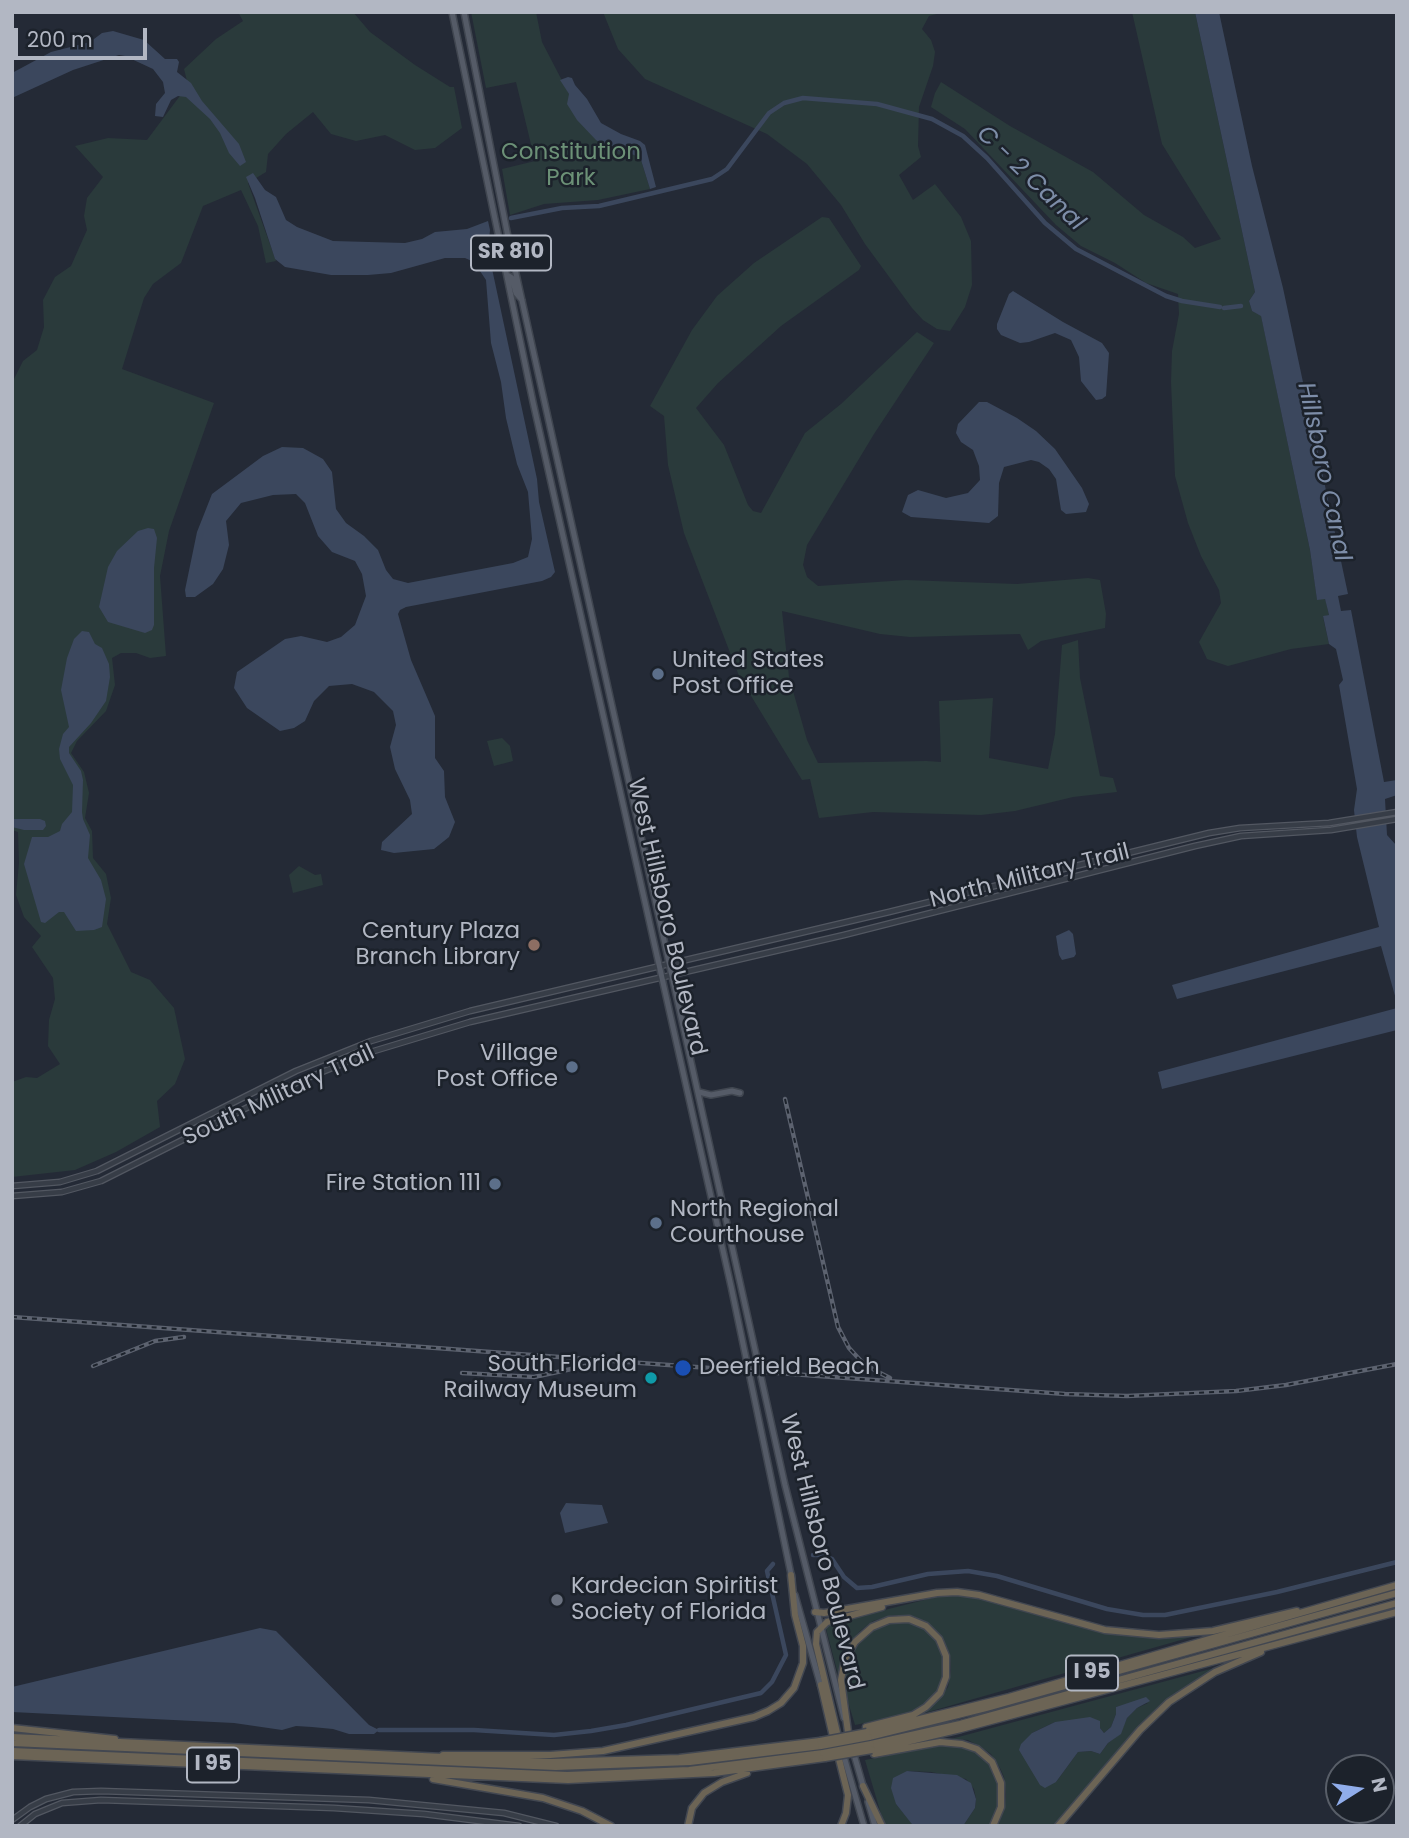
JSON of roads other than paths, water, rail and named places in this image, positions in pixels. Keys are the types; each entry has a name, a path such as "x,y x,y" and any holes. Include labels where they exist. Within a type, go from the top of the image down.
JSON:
{"highway":[{"path":"427,1757 454,1753 542,1755 603,1751 764,1713 781,1703 790,1693 798,1681 803,1663 803,1646 795,1615 791,1575"},
{"name":"I 95","path":"12,1737 535,1762 615,1761 822,1750 841,1756 870,1741 1009,1697 1397,1585"},
{"path":"815,1612 824,1613 946,1592 968,1593 1105,1630 1159,1635 1213,1631 1285,1612 1316,1608"},
{"path":"870,1741 1397,1593"},
{"path":"837,1739 816,1644 819,1628 832,1620 919,1597"},
{"path":"12,1753 543,1775 689,1770 822,1750 960,1724 1397,1603"},
{"name":"I 95","path":"12,1753 414,1775 584,1780 763,1768 822,1750 837,1739 870,1741 961,1729 1397,1612"},
{"path":"848,1732 841,1680 845,1659 852,1646 868,1629 889,1620 909,1619 926,1626 939,1639 946,1656 946,1677 940,1693 930,1704 870,1741"},
{"path":"1058,1826 1140,1730 1169,1702 1215,1672 1280,1644"},
{"path":"821,1685 824,1709 848,1791 847,1808 841,1826"},
{"path":"12,1728 101,1736 134,1743"},
{"path":"870,1741 940,1742 962,1744 977,1749 992,1762 1001,1783 1000,1807 993,1826"},
{"path":"12,1743 556,1767 690,1762 822,1750"},
{"path":"688,1826 692,1808 708,1790 726,1780 763,1768"},
{"path":"414,1775 543,1798 582,1811 611,1826"},
{"path":"863,1786 882,1826"}],"main road":[{"name":"West Hillsboro Boulevard","path":"452,12 588,649 735,1302 791,1575 864,1826"},
{"name":"West Hillsboro Boulevard","path":"464,12 509,242 727,1226 815,1612 875,1826"},
{"path":"507,275 512,278 519,298 523,301"},
{"path":"588,649 596,659 602,661"},
{"path":"592,666 605,674"},
{"path":"698,1092 711,1095 732,1091 740,1093"},
{"path":"715,1213 727,1226"},
{"path":"735,1302 740,1313 748,1318"}],"street":[{"name":"North Military Trail","path":"670,964 1209,833 1351,820 1395,812"},
{"name":"North Military Trail","path":"672,975 855,933 1241,836 1353,827 1396,819"},
{"name":"South Military Trail","path":"12,1186 60,1182 97,1171 263,1086 371,1041 470,1011 670,964"},
{"name":"South Military Trail","path":"12,1196 62,1192 101,1181 266,1096 374,1051 470,1022 672,975"},
{"path":"12,1820 47,1799 73,1792 102,1791 369,1800 504,1813 556,1826"},
{"path":"20,1826 35,1814 62,1803 101,1800 334,1808 424,1814 519,1826"}],"water":[{"name":"Hillsboro Canal","path":"1195,12 1219,12 1252,166 1283,288 1348,594 1338,596 1341,611 1351,610 1384,782 1397,780 1397,795 1385,799 1387,835 1396,845 1397,851 1397,1003 1381,946 1177,999 1172,985 1379,927 1357,837 1354,810 1357,789 1339,685 1343,680 1336,649 1329,644 1323,616 1329,615 1325,599 1317,600 1310,550 1261,316 1252,311 1249,301 1255,292"},
{"path":"113,31 144,40 165,59 177,59 177,72 191,83 202,101 239,144 246,162 240,166 229,153 210,119 186,97 178,96 171,100 163,117 155,116 156,104 165,93 163,82 153,69 125,56 119,55 73,70 12,98 12,73 51,52 90,42 102,33"},
{"path":"572,78 601,123 645,145 656,187 650,189 641,160 634,155 610,149 596,140 577,120 567,104 569,94 560,80"},
{"path":"253,173 265,190 276,197 286,220 333,241 405,243 435,232 467,229 488,221 488,250 555,572 542,581 406,607 398,614 411,660 435,716 435,758 444,771 445,797 455,822 449,837 434,849 394,853 381,850 382,842 412,814 410,800 395,769 390,747 396,725 393,711 374,692 352,684 329,686 314,701 305,721 294,728 280,731 247,708 234,688 237,672 285,639 301,636 327,642 341,637 355,625 366,596 362,574 355,561 332,552 318,536 305,503 296,494 273,495 241,503 226,521 229,545 223,569 213,584 195,597 186,597 185,590 197,532 212,494 263,456 282,447 303,448 323,459 332,472 336,509 346,523 378,550 393,579 408,583 513,563 528,557 532,539 528,492 517,464 491,343 486,280 474,262 465,258 445,258 391,273 368,275 331,275 285,267 275,259 246,177"},
{"path":"1013,291 1102,343 1109,353 1106,396 1096,400 1081,381 1079,357 1071,340 1055,333 1020,343 1001,335 997,324 1009,294"},
{"path":"979,402 987,402 1017,418 1055,449 1082,488 1089,504 1086,512 1066,514 1061,510 1056,479 1049,469 1031,460 1004,467 999,483 998,516 989,523 911,517 902,512 908,495 918,490 946,498 968,493 980,480 979,466 973,450 961,442 956,433 958,424"},
{"path":"154,529 157,538 154,625 152,630 145,633 108,622 99,607 108,567 117,551 138,531"},
{"path":"82,631 89,632 95,644 102,648 109,664 106,701 91,723 69,747 69,753 81,771 83,780 82,812 90,835 88,858 101,880 106,899 102,927 76,931 64,912 59,912 45,923 41,922 24,864 32,837 48,837 60,831 72,812 73,785 60,759 59,749 63,734 69,727 61,690 67,658 74,639"},
{"path":"12,819 40,819 45,821 46,826 43,830 24,830 12,827"},
{"path":"1069,930 1073,934 1076,954 1062,960 1056,936"},
{"path":"1397,1008 1397,1030 1162,1089 1158,1072"},
{"path":"566,1503 602,1505 608,1523 565,1533 560,1513"},
{"path":"260,1628 276,1631 369,1725 379,1730 374,1734 349,1734 312,1727 296,1726 282,1730 234,1723 12,1712 12,1687"},
{"path":"1146,1697 1150,1701 1127,1718 1121,1734 1108,1743 1100,1754 1091,1751 1078,1752 1056,1782 1045,1788 1040,1785 1019,1750 1032,1733 1055,1722 1090,1717 1100,1721 1100,1728 1104,1733 1111,1727 1116,1707"},
{"path":"907,1771 957,1775 971,1783 976,1799 975,1808 963,1826 914,1826 896,1804 891,1788 893,1778"}],"waterway":[{"name":"C - 2 Canal","path":"511,218 562,208 599,206 712,179 727,169 769,113 784,103 803,98 877,104 932,119 963,136 987,158 1045,223 1076,249 1166,296 1220,307"},
{"name":"C - 2 Canal","path":"1224,308 1241,306"},
{"path":"813,1555 832,1559 844,1577 857,1588 928,1574 968,1571 997,1576 1107,1609 1143,1615 1165,1615 1277,1592 1397,1562"},
{"path":"379,1730 474,1730 554,1735 626,1725 761,1693 772,1682 786,1655 767,1571 773,1564"}],"railway":[{"path":"785,1099 838,1327 849,1348 861,1361 890,1378"},
{"path":"12,1317 1065,1394 1127,1396 1236,1391 1286,1385 1397,1364"},
{"path":"93,1366 155,1341 184,1337"},
{"path":"462,1373 534,1377 590,1365"}],"place":[{"name":"United States Post Office","path":"658,674"},
{"name":"Century Plaza Branch Library","path":"534,945"},
{"name":"Village Post Office","path":"572,1067"},
{"name":"Fire Station 111","path":"495,1184"},
{"name":"North Regional Courthouse","path":"656,1223"},
{"name":"Deerfield Beach","path":"683,1368"},
{"name":"South Florida Railway Museum","path":"651,1378"},
{"name":"Kardecian Spiritist Society of Florida","path":"557,1600"}],"park label":[{"name":"Constitution Park","path":"571,166"}]}
